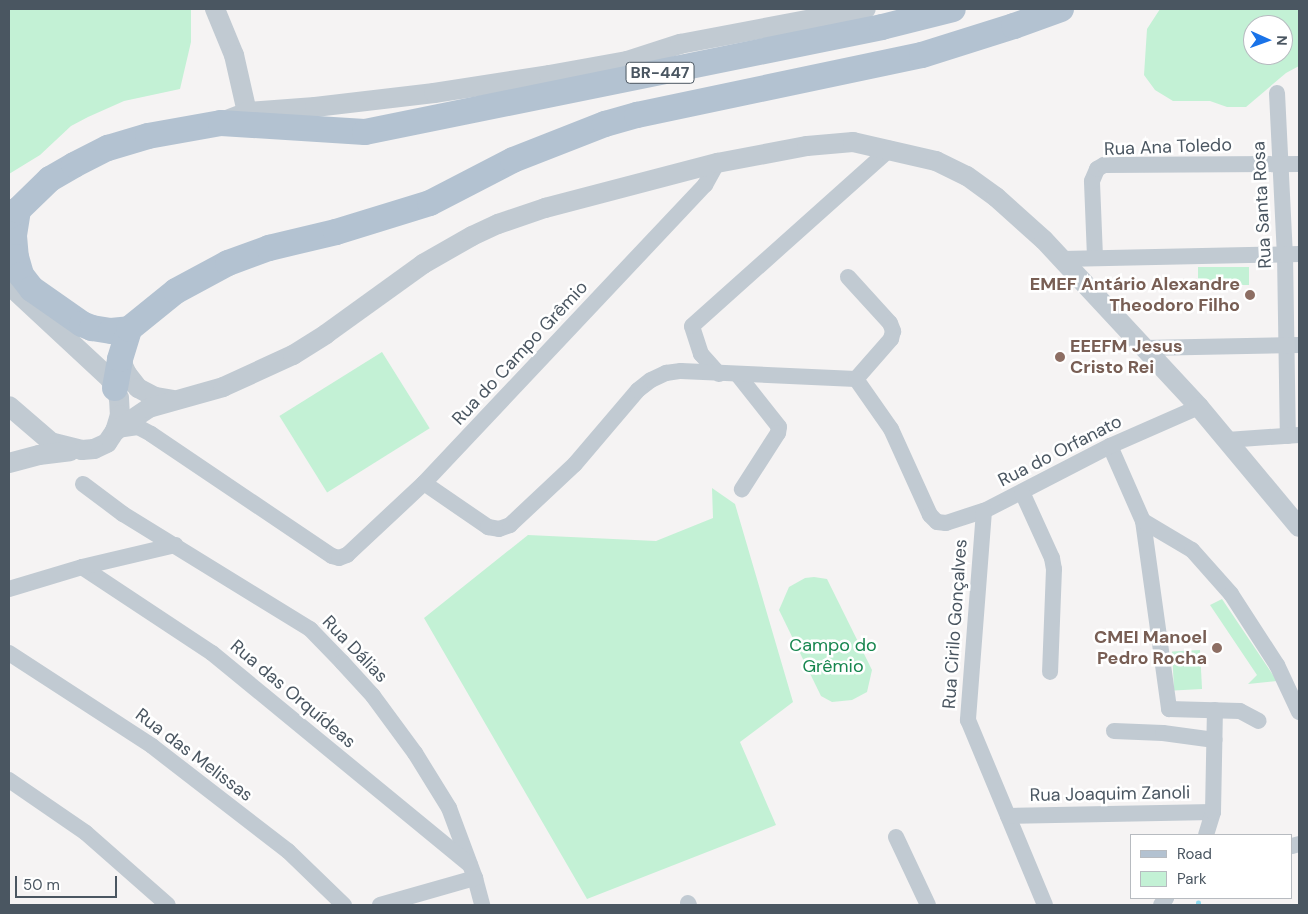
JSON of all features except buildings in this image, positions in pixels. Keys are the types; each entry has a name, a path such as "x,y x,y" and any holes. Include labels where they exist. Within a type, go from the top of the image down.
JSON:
{"main road":[{"name":"BR-447","path":"221,122 365,132 854,33 953,9"},
{"name":"BR-447","path":"129,329 176,291 228,263 269,248 336,232 430,203 483,175 543,147 637,115 922,55 1061,9"},
{"path":"116,388 120,359 129,329 111,332 82,324 32,290 21,275 16,256 14,213 50,179 108,148 148,136 221,122"}],"street":[{"path":"215,9 234,55 247,112"},
{"path":"221,122 247,112 315,107 492,85 627,61 680,44 866,9"},
{"name":"Rua Santa Rosa","path":"1277,93 1280,164 1292,254 1294,436"},
{"path":"9,464 55,453 88,450 107,443 115,431 137,414 173,400 222,387 293,355 326,334 423,264 498,224 546,208 717,163 807,146 853,142 936,161 967,176 996,197 1062,259 1199,407 1299,527"},
{"path":"719,374 701,354 692,326 890,149"},
{"name":"Rua do Campo Grêmio","path":"115,431 138,427 332,556 339,558 346,555 424,483 705,185 717,163"},
{"name":"Rua Ana Toledo","path":"1095,257 1092,181 1097,169 1104,166 1299,164"},
{"path":"1062,259 1292,254"},
{"path":"424,483 488,527 498,529 510,525 575,464 627,402 650,380 666,373 681,371 856,379 891,339 893,332 890,324 848,277"},
{"path":"9,285 110,379 116,388 120,407 115,431"},
{"path":"1144,348 1293,345"},
{"path":"120,359 127,374 138,388 155,397 173,400"},
{"path":"738,375 778,427 778,433 742,489"},
{"name":"Rua do Orfanato","path":"856,379 891,429 930,515 937,522 946,523 984,511 1110,446 1199,407"},
{"path":"9,406 51,442 70,449 88,450"},
{"path":"1228,440 1294,436"},
{"path":"1110,446 1143,521 1169,708 1163,733"},
{"name":"Rua Dálias","path":"82,484 123,514 310,629 349,668 374,696 415,753 444,800 472,872 482,905"},
{"path":"1022,492 1052,558 1054,570 1050,672"},
{"name":"Rua Cirilo Gonçalves","path":"984,511 968,720 1045,905"},
{"path":"1143,521 1192,550 1231,594 1277,666 1299,712"},
{"path":"9,589 82,567 175,545"},
{"name":"Rua das Orquídeas","path":"82,567 212,653 472,872"},
{"name":"Rua das Melissas","path":"9,653 152,746 288,851 344,905"},
{"path":"1169,708 1240,711 1259,721"},
{"path":"1206,834 1213,812 1215,710"},
{"path":"1114,731 1163,733 1215,740"},
{"path":"9,780 86,833 168,905"},
{"name":"Rua Joaquim Zanoli","path":"1008,816 1213,812"},
{"path":"896,837 928,905"},
{"path":"380,905 472,872"}],"green space":[{"path":"9,9 191,9 191,42 180,89 124,101 88,117 71,126 40,155 9,174"},
{"path":"1160,9 1299,9 1299,66 1286,73 1246,107 1227,107 1210,101 1173,101 1155,90 1144,75 1147,29"},
{"path":"1198,267 1249,267 1249,285 1198,285"},
{"path":"382,352 430,428 327,492 279,416"},
{"path":"712,488 735,504 793,702 740,742 776,825 587,899 424,618 528,535 656,541 713,518"},
{"name":"Campo do Grêmio","path":"805,578 827,579 872,670 867,692 852,700 832,702 821,696 779,610 789,587"},
{"path":"1222,599 1277,681 1248,684 1257,675 1210,605"},
{"path":"1200,650 1202,689 1174,690 1172,651"}],"place":[{"name":"EMEF Antário Alexandre Theodoro Filho","path":"1250,295"},
{"name":"EEEFM Jesus Cristo Rei","path":"1060,357"},
{"name":"CMEI Manoel Pedro Rocha","path":"1217,648"}]}
